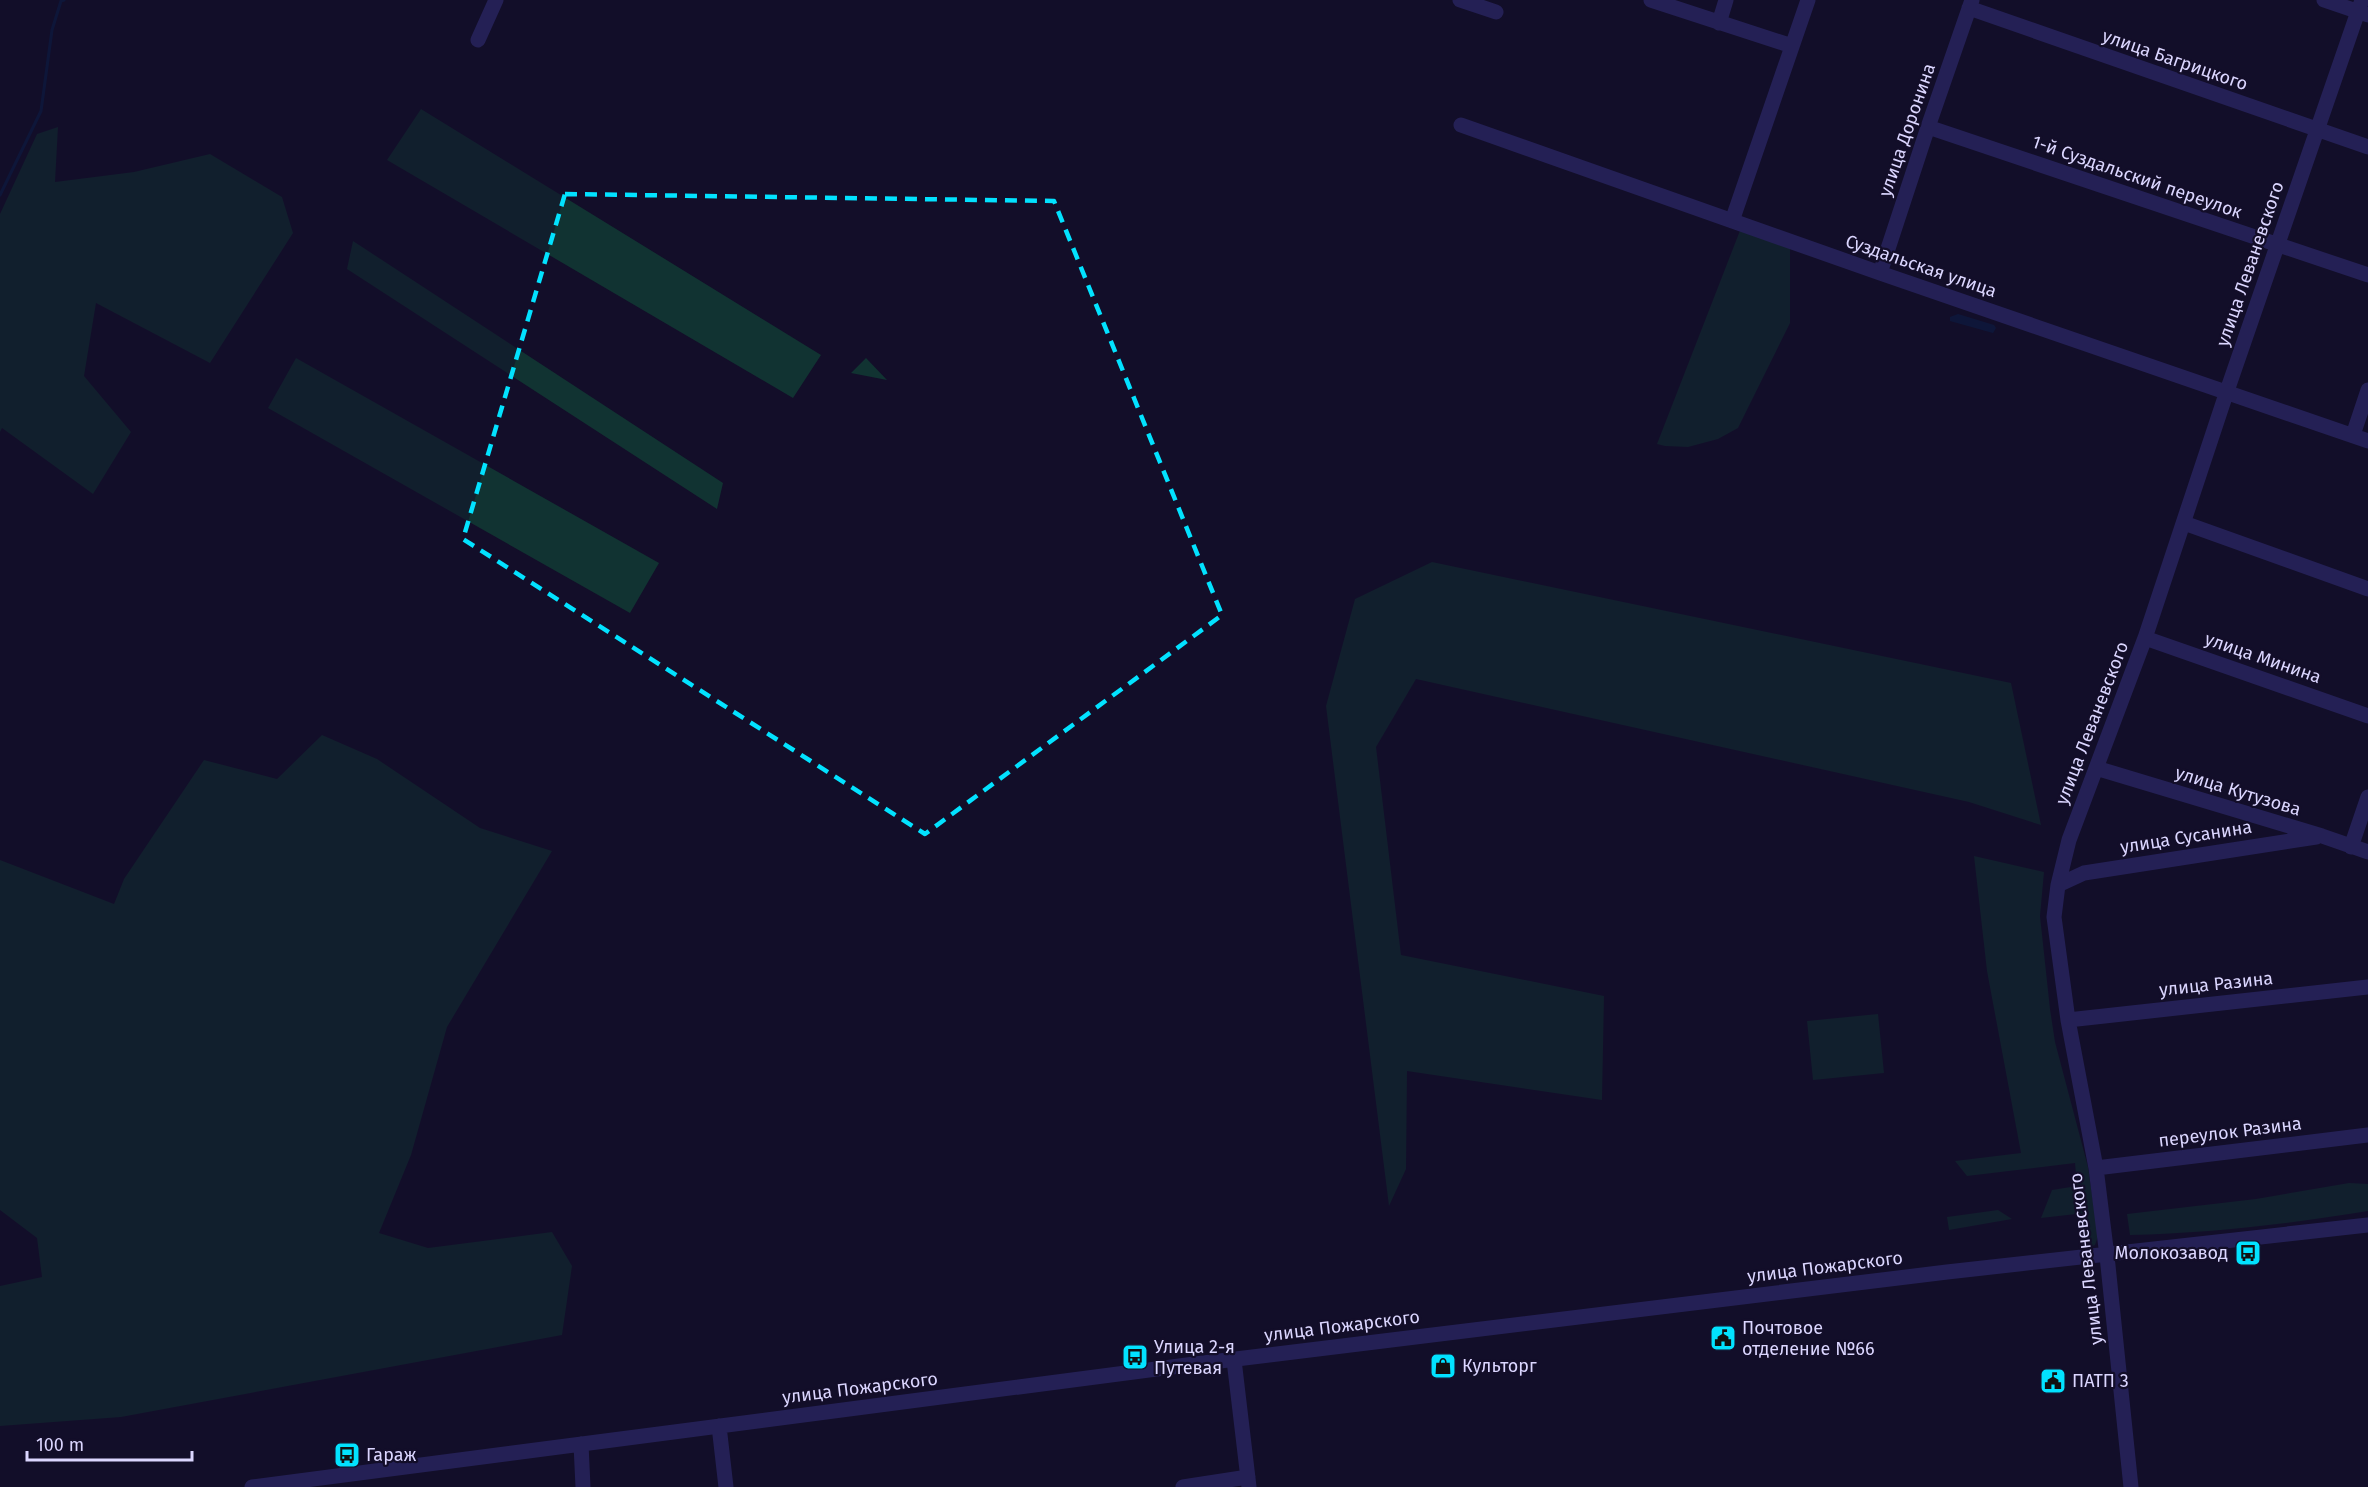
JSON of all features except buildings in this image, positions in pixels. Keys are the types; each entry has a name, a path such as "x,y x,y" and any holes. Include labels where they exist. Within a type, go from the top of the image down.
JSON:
{"street":[{"path":"477,40 496,0"},
{"path":"1460,0 1496,12"},
{"path":"1652,0 1792,46"},
{"path":"1719,23 1726,0"},
{"path":"1732,220 1808,0"},
{"path":"2325,0 2363,9"},
{"name":"улица Доронина","path":"1880,273 1971,4"},
{"name":"улица Багрицкого","path":"1971,4 2317,131 2368,147"},
{"name":"улица Леваневского","path":"2131,1487 2096,1168 2068,1020 2054,917 2058,885 2068,840 2145,638 2317,131 2363,9"},
{"name":"Суздальская улица","path":"1461,125 1880,273 2368,441"},
{"name":"1-й Суздальский переулок","path":"1928,127 2368,275"},
{"path":"2353,435 2368,390"},
{"path":"2184,523 2368,589"},
{"name":"улица Минина","path":"2145,638 2368,716"},
{"name":"улица Кутузова","path":"2096,768 2368,852"},
{"path":"2351,847 2368,797"},
{"name":"улица Сусанина","path":"2058,885 2084,873 2322,836"},
{"name":"улица Разина","path":"2068,1020 2368,987"},
{"name":"переулок Разина","path":"2096,1168 2368,1135"},
{"name":"улица Пожарского","path":"252,1487 1234,1360 1947,1272 2107,1256 2368,1225"},
{"path":"1183,1487 1248,1482 1234,1360"},
{"path":"719,1426 726,1487"},
{"path":"581,1444 583,1487"}],"highlighted area":[{"path":"565,194 1054,201 1222,615 925,834 463,539"}],"green space":[{"path":"421,109 821,355 793,398 387,160"},
{"path":"58,127 55,182 134,172 210,154 282,197 293,233 210,363 96,303 84,376 131,432 93,494 2,428 0,432 0,214 37,134"},
{"path":"1741,228 1790,247 1790,323 1738,428 1718,439 1688,447 1657,444"},
{"path":"353,241 723,483 717,509 347,269"},
{"path":"296,358 659,563 630,613 268,408"},
{"path":"866,358 887,380 851,373"},
{"path":"1432,562 2011,683 2041,825 1969,802 1416,679 1376,747 1401,955 1604,996 1602,1100 1407,1071 1406,1169 1389,1206 1326,706 1355,599"},
{"path":"322,735 377,759 480,828 552,851 447,1027 411,1155 379,1233 428,1248 552,1232 572,1266 562,1335 121,1417 0,1426 0,1286 42,1277 37,1238 0,1210 0,860 114,904 124,879 204,760 277,779"},
{"path":"1974,856 2044,872 2040,916 2050,1009 2055,1042 2088,1167 2098,1236 2095,1245 2090,1247 2085,1213 2041,1218 2052,1190 2077,1186 2075,1163 1967,1176 1955,1161 2021,1153 1987,971"},
{"path":"1878,1014 1884,1073 1813,1080 1807,1021"},
{"path":"2349,1183 2368,1184 2368,1211 2249,1227 2130,1235 2127,1214 2256,1199"},
{"path":"1998,1210 2012,1219 1949,1230 1947,1217"}],"water":[{"path":"1958,314 1994,325 1996,328 1993,333 1950,321 1950,317"}],"waterway":[{"path":"0,195 41,111 52,30 61,1 64,0"}],"place":[{"name":"Молокозавод","path":"2248,1253"},
{"name":"Почтовое отделение №66","path":"1723,1338"},
{"name":"Улица 2-я Путевая","path":"1135,1357"},
{"name":"Культорг","path":"1443,1366"},
{"name":"ПАТП 3","path":"2053,1381"},
{"name":"Гараж","path":"347,1455"}]}
